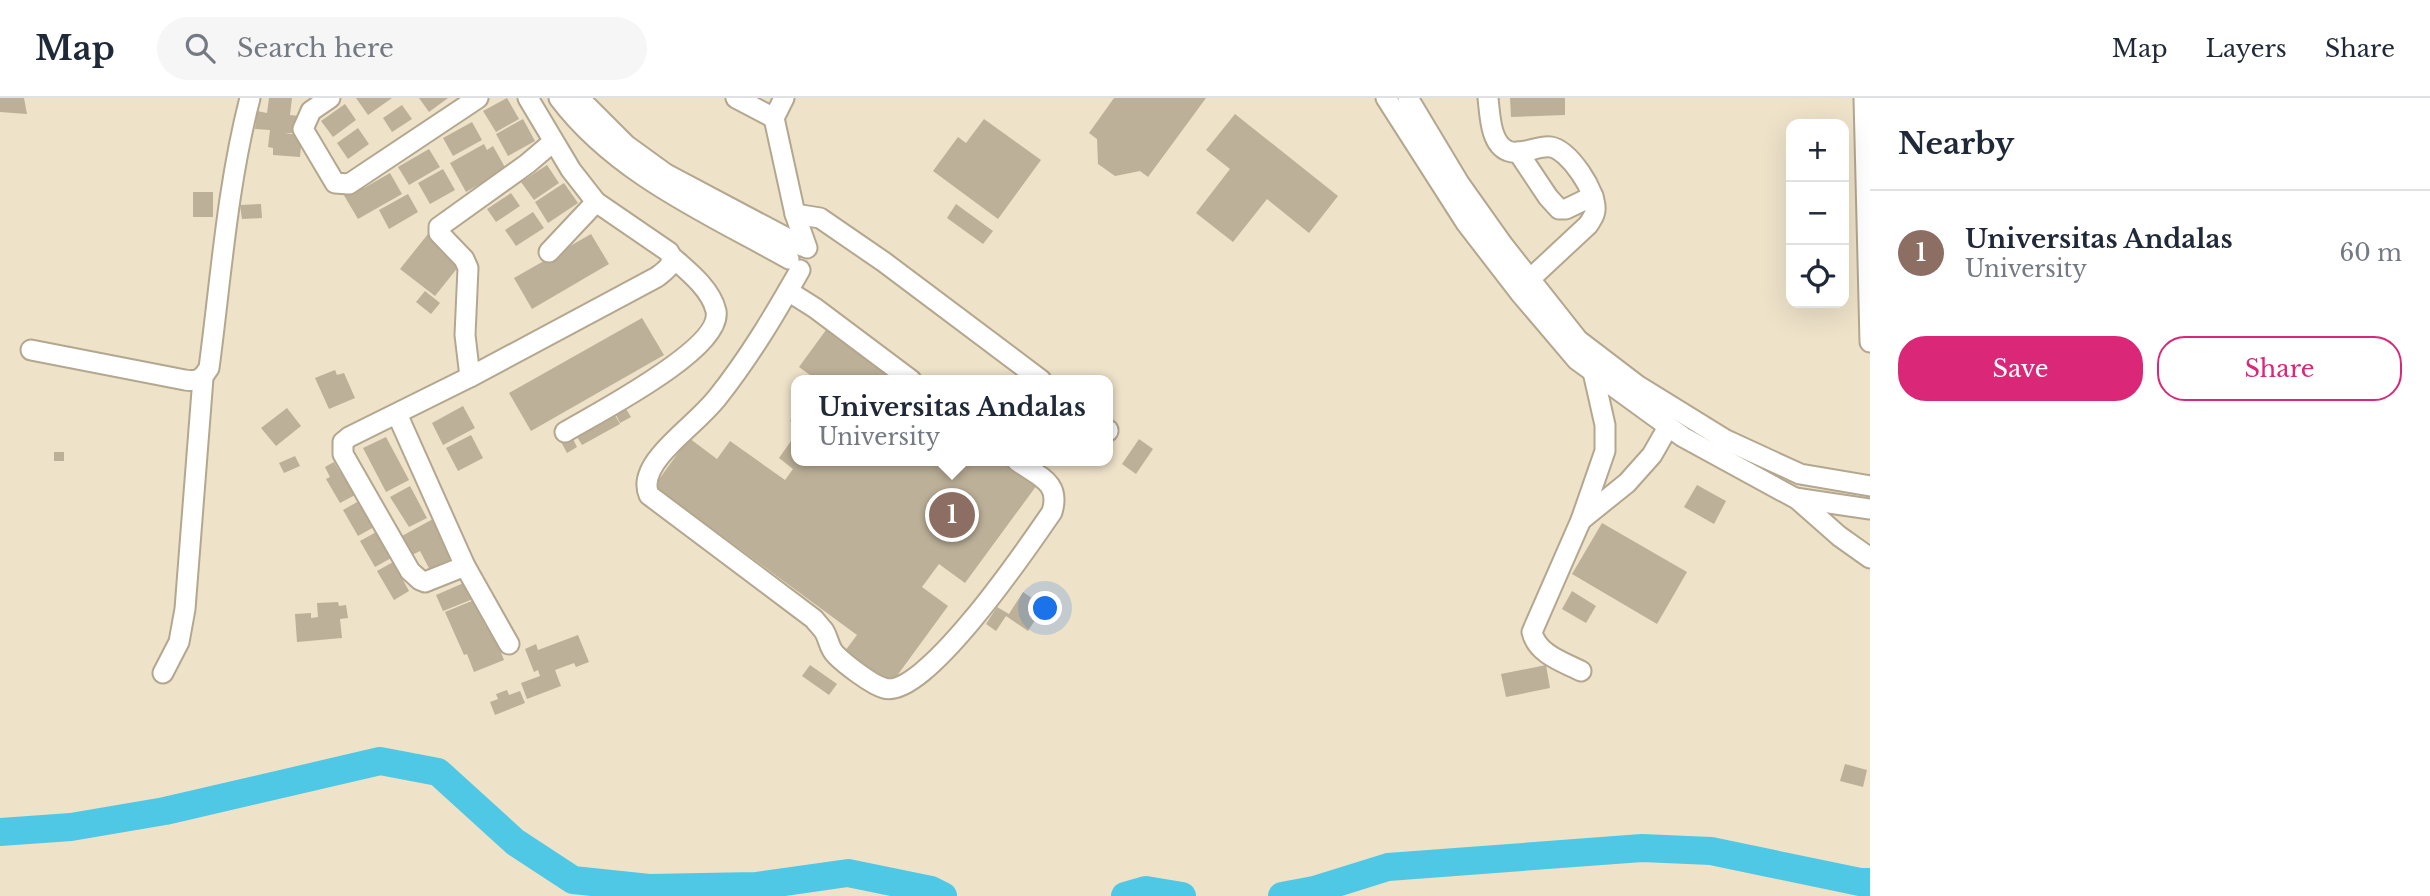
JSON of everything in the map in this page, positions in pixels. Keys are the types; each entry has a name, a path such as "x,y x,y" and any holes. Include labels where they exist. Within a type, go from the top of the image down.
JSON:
{"street":[{"path":"163,673 179,642 185,609 203,378 209,368 227,213 240,137 250,98"},
{"path":"330,98 311,111 303,129 335,183 341,185 349,184 478,98"},
{"path":"527,98 596,202 669,252 697,279 716,310 716,322 707,337 655,379 565,432"},
{"path":"559,98 599,140 644,177 800,256"},
{"path":"579,98 626,145 666,174 800,256"},
{"path":"736,98 775,118"},
{"path":"784,98 775,118 795,214 800,256 788,291 754,348 716,399 659,457 647,479 649,495 814,619 824,631 836,655 886,689 905,686 930,666 963,632 1052,512 1055,492 1050,485 1024,466"},
{"path":"1386,98 1466,223 1552,319 1578,340 1637,385 1726,440 1800,474 1870,486"},
{"path":"1408,98 1459,183 1530,279 1577,360 1683,437 1796,498 1839,536 1870,558"},
{"path":"1488,98 1491,122 1498,142 1508,151 1550,147 1569,156 1593,196 1595,211 1588,225 1530,279"},
{"path":"1864,98 1870,342"},
{"path":"470,377 465,335 468,268 464,259 439,233 439,227 554,142"},
{"path":"1518,152 1559,209 1566,209 1593,196"},
{"path":"549,252 596,202"},
{"path":"795,214 820,218 884,262 1034,375"},
{"path":"464,566 425,582 410,571 343,454 343,442 657,277 670,268 672,257"},
{"path":"788,291 904,375"},
{"path":"31,350 195,382 203,378"},
{"path":"1581,671 1540,648 1532,632 1580,520 1605,451 1605,425 1593,372"},
{"path":"397,414 464,566 509,644"},
{"path":"1580,520 1627,483 1652,455 1668,427"},
{"path":"1796,498 1870,509"}],"building":[{"path":"0,98 24,98 27,114 0,112"},
{"path":"269,98 292,98 290,115 299,116 297,133 284,133 302,135 300,157 273,155 273,148 268,147 270,130 255,129 257,111 267,113"},
{"path":"356,98 392,98 368,115"},
{"path":"419,98 448,98 429,112"},
{"path":"507,98 519,119 496,132 483,111"},
{"path":"1114,98 1206,98 1148,177 1140,171 1115,176 1098,164 1097,139 1089,133"},
{"path":"1510,98 1565,98 1565,115 1511,117"},
{"path":"345,104 356,120 333,137 321,121"},
{"path":"402,105 412,119 392,132 383,118"},
{"path":"1235,114 1338,196 1309,233 1267,199 1233,242 1196,213 1230,169 1206,150"},
{"path":"523,119 535,141 508,156 496,134"},
{"path":"984,119 1041,160 998,219 933,171 958,137 966,143"},
{"path":"472,122 482,140 453,156 443,138"},
{"path":"358,128 369,144 348,159 337,143"},
{"path":"484,144 487,150 493,146 506,169 466,192 450,163"},
{"path":"429,149 440,167 409,185 398,167"},
{"path":"547,165 559,183 534,200 521,182"},
{"path":"443,169 455,190 430,204 418,183"},
{"path":"390,173 402,194 358,219 342,192 361,182 364,188"},
{"path":"564,183 578,203 548,223 535,202"},
{"path":"193,192 213,192 213,217 193,217"},
{"path":"511,193 520,206 496,222 487,209"},
{"path":"408,194 418,212 389,229 379,210"},
{"path":"261,204 262,218 242,219 240,205"},
{"path":"956,204 993,231 983,244 947,218"},
{"path":"533,212 544,228 516,246 505,230"},
{"path":"428,234 463,261 435,296 400,269"},
{"path":"591,234 609,264 532,309 514,278"},
{"path":"425,291 440,303 431,314 416,302"},
{"path":"642,318 664,355 531,431 509,393"},
{"path":"826,330 888,375 810,375 799,367"},
{"path":"335,370 337,375 344,373 355,398 329,409 315,378"},
{"path":"623,404 631,417 620,423 613,409"},
{"path":"463,406 475,428 443,445 432,423"},
{"path":"287,408 301,426 276,446 261,428"},
{"path":"612,410 620,424 582,445 574,432"},
{"path":"471,435 483,458 458,471 446,448"},
{"path":"571,435 577,447 567,453 560,440"},
{"path":"386,437 409,480 386,492 363,448"},
{"path":"689,438 717,459 730,441 785,480 793,469 779,458 791,441 791,466 1012,466 1037,485 965,583 939,564 922,587 948,606 891,684 845,651 857,635 654,486"},
{"path":"1139,439 1153,449 1136,474 1122,464"},
{"path":"54,452 64,452 64,461 54,461"},
{"path":"295,456 300,466 284,473 279,463"},
{"path":"334,462 340,472 343,470 357,494 340,503 326,479 330,477 325,467"},
{"path":"1697,485 1726,501 1714,524 1684,507"},
{"path":"410,486 427,518 409,527 390,497"},
{"path":"359,501 374,527 358,536 343,510"},
{"path":"433,519 453,558 430,570 420,551 412,555 402,536"},
{"path":"1602,523 1687,572 1657,624 1572,574"},
{"path":"378,531 393,557 375,567 360,541"},
{"path":"393,562 409,591 394,600 377,571"},
{"path":"466,582 473,599 443,611 436,595"},
{"path":"1572,591 1596,606 1586,623 1562,609"},
{"path":"1023,592 1044,606 1028,631 1006,616 996,631 986,624 997,607 1009,614"},
{"path":"474,600 486,627 490,625 504,660 474,672 445,612"},
{"path":"338,602 339,606 346,605 348,618 340,619 342,638 297,642 295,614 311,613 311,618 318,617 317,603"},
{"path":"578,635 589,662 576,667 574,663 555,670 561,686 527,699 521,683 540,676 538,670 534,672 525,649 536,644 538,650"},
{"path":"810,665 837,684 829,695 802,676"},
{"path":"1546,665 1550,688 1506,697 1501,674"},
{"path":"507,690 509,695 520,691 525,703 495,715 490,702 498,699 496,694"},
{"path":"1845,764 1867,770 1863,787 1840,781"}],"waterway":[{"path":"0,832 71,827 165,811 380,761 438,772 515,842 573,880 649,888 756,886 848,873 931,890 943,896"},
{"path":"1282,896 1314,890 1388,867 1642,848 1711,851 1870,882"},
{"path":"1125,896 1146,890 1182,896"}],"place":[{"name":"Universitas Andalas","path":"952,515"}]}
